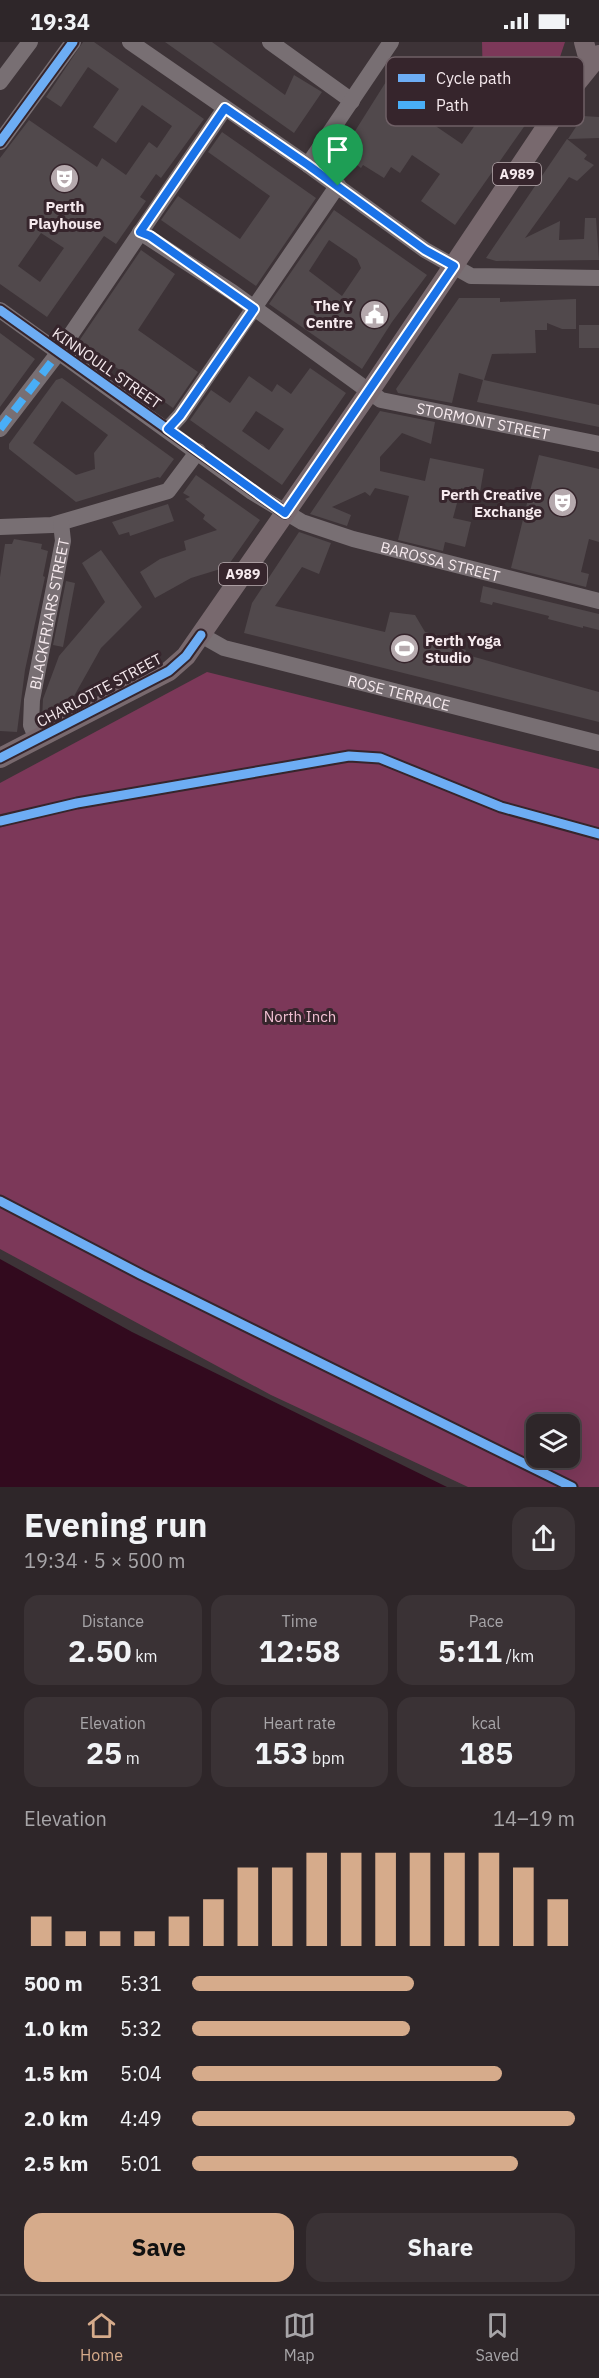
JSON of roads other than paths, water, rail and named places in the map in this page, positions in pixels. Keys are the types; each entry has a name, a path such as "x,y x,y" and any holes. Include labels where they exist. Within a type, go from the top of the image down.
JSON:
{"main road":[{"name":"A989","path":"584,42 596,62 584,79"},
{"name":"A989","path":"201,635 551,126"},
{"name":"CHARLOTTE STREET","path":"0,758 169,671 186,656 201,635"}],"street":[{"path":"0,82 30,42"},
{"path":"0,142 73,42"},
{"path":"129,42 338,186 425,250 471,276 599,278"},
{"path":"270,42 351,101"},
{"path":"308,165 391,42"},
{"path":"0,429 59,352 225,108"},
{"path":"168,429 180,416 338,186"},
{"name":"STORMONT STREET","path":"140,232 150,236 381,400 599,444"},
{"name":"KINNOULL STREET","path":"0,310 285,513"},
{"path":"0,527 61,523 168,491 198,451"},
{"name":"BAROSSA STREET","path":"285,513 352,539 599,601"},
{"name":"BLACKFRIARS STREET","path":"37,740 31,725 32,700 63,541 61,523"},
{"name":"ROSE TERRACE","path":"201,635 224,648 599,743"}],"place":[{"name":"Perth Playhouse","path":"65,179"},
{"name":"The Y Centre","path":"374,314"},
{"name":"Perth Creative Exchange","path":"563,503"},
{"name":"Perth Yoga Studio","path":"404,649"}],"park label":[{"name":"North Inch","path":"300,1016"}]}
